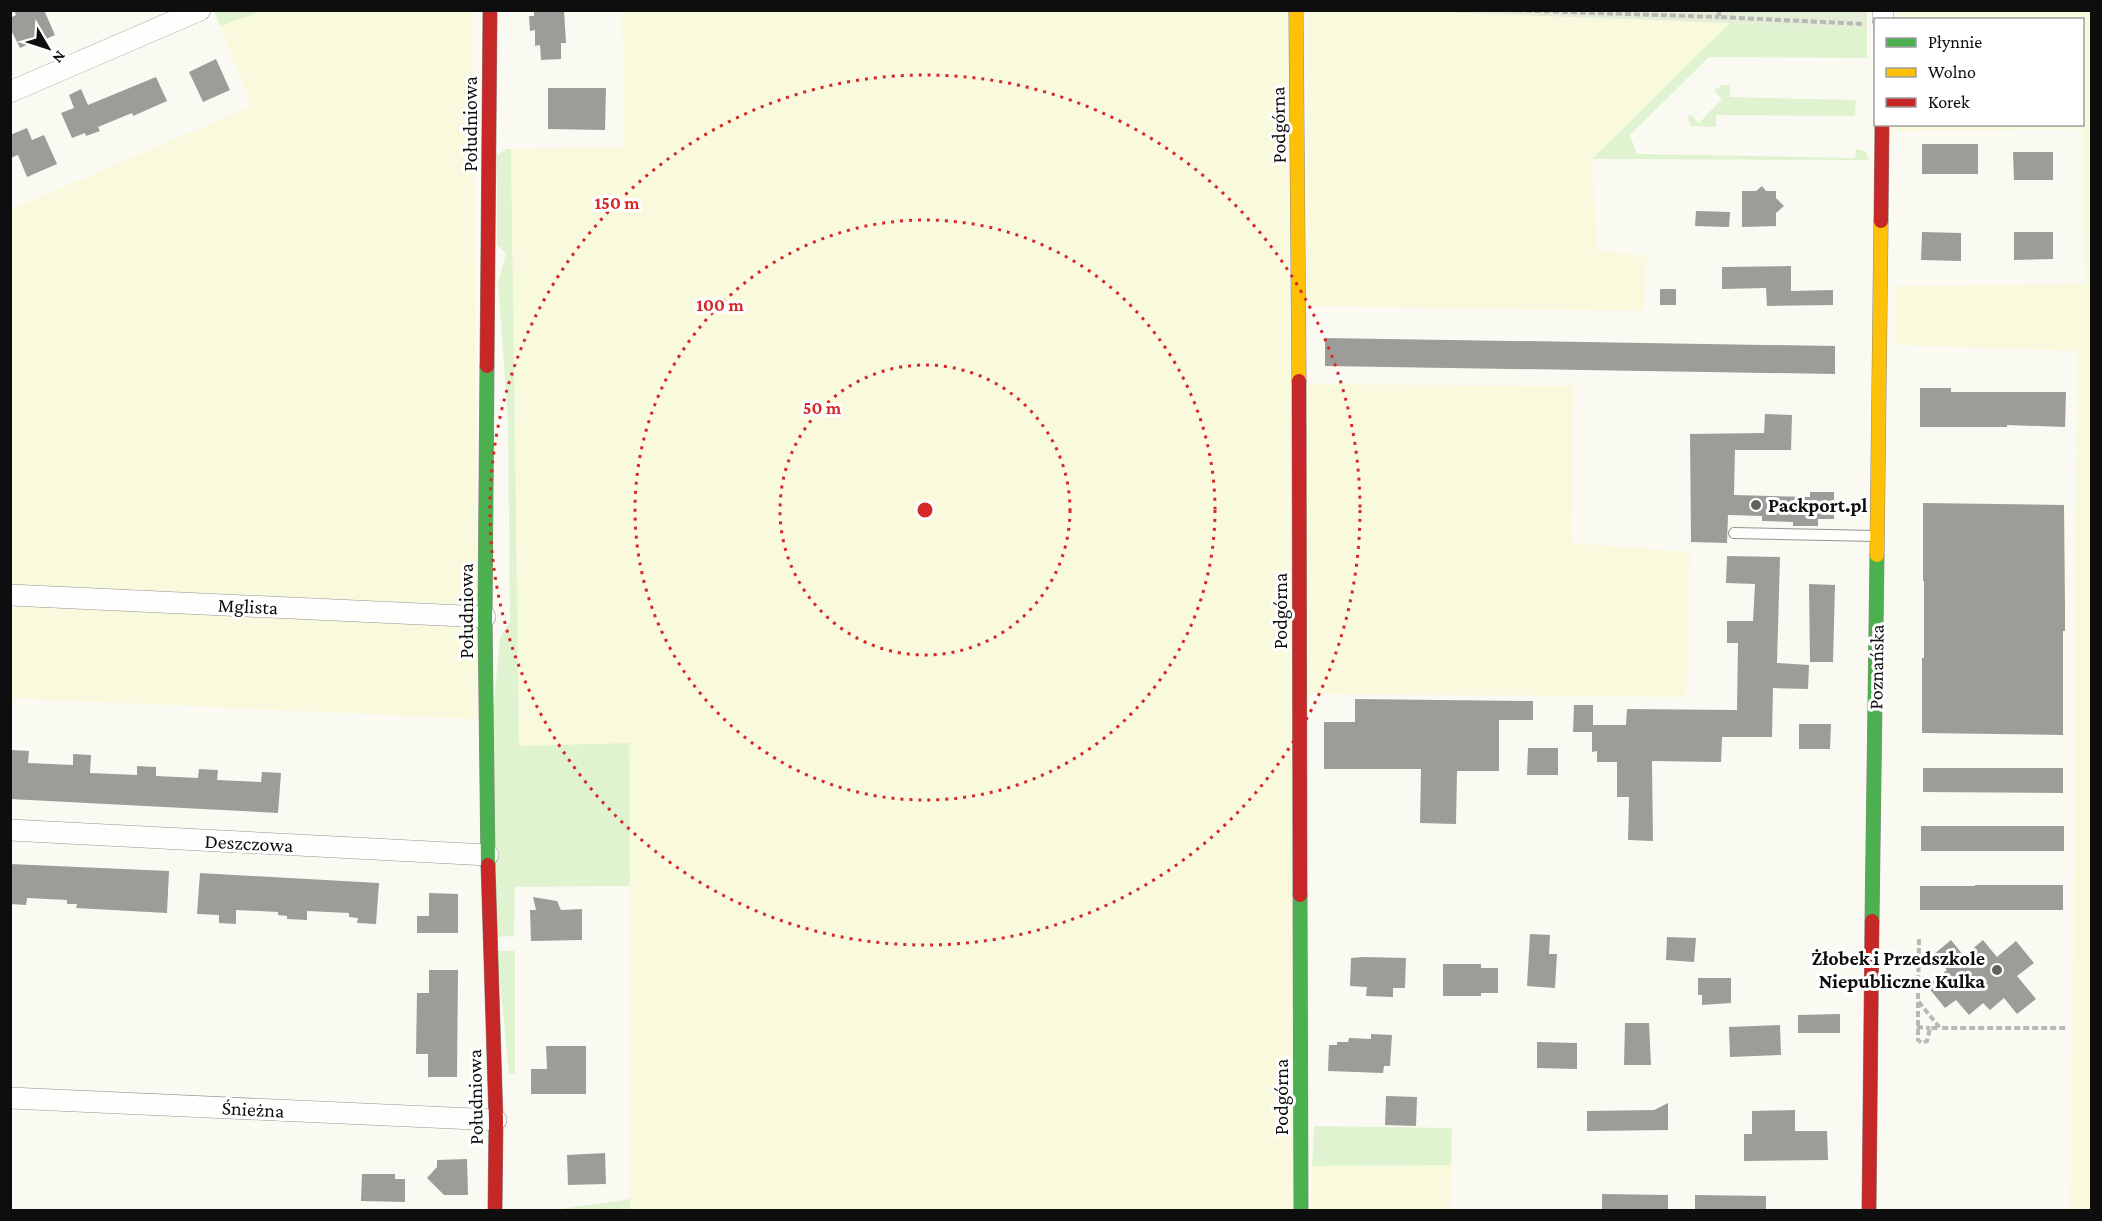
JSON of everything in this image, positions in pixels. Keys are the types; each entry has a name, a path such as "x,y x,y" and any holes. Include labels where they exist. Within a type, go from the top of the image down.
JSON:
{"street":[{"path":"10,92 200,10"},
{"name":"Południowa","path":"490,10 485,617 488,855 496,1120 495,1210"},
{"name":"Podgórna","path":"1296,10 1299,261 1301,1210"},
{"name":"Poznańska","path":"1869,1210 1882,126"},
{"name":"Mglista","path":"10,595 485,617"},
{"name":"Deszczowa","path":"10,830 488,855"},
{"name":"Śnieżna","path":"10,1098 496,1120"}],"lane":[{"path":"1734,533 1877,536"}],"path":[{"path":"1509,10 1864,24 1877,16"},
{"path":"1719,10 1719,18"},
{"path":"1919,939 1917,1038 1922,1043 1929,1039 1930,1028"},
{"path":"1910,1001 1918,1001"},
{"path":"1918,1001 1940,1028"},
{"path":"1917,1027 2067,1028"}],"green space":[{"path":"1413,10 1867,10 1867,28 1413,11"},
{"path":"214,11 262,11 220,26"},
{"path":"262,11 473,11 478,719 11,698 10,210 252,106 220,26"},
{"path":"622,11 1289,11 1293,1210 630,1210 629,744 519,746 511,149 624,147"},
{"path":"1307,11 1413,11 1730,23 1592,159 1597,250 1647,256 1643,311 1307,306"},
{"path":"1897,11 2091,11 2091,1210 2070,1210 2077,351 1895,345 1895,286 2085,284 2082,129 1894,131 1894,126 2084,126 2084,18 1897,18"},
{"path":"1730,23 1867,28 1867,58 1709,57 1630,135 1637,154 1855,158 1856,149 1865,151 1869,160 1592,159"},
{"path":"1723,85 1730,85 1730,97 1856,100 1855,116 1716,115 1716,127 1691,126 1688,118 1690,114 1699,123 1722,99 1714,90"},
{"path":"506,149 511,149 519,746 629,743 630,886 515,887 514,936 496,937 493,713 500,637 510,622 508,419 498,283 506,253 497,245 497,155"},
{"path":"1308,384 1573,386 1571,543 1690,552 1686,697 1308,694"},
{"path":"497,951 515,951 515,1074 509,1074"},
{"path":"1314,1126 1452,1128 1451,1165 1312,1166"},
{"path":"1451,1165 1450,1210 1312,1210 1312,1166"},
{"path":"630,1199 630,1210 553,1210"}],"building":[{"path":"14,10 44,10 55,35 20,48 10,28 10,18 16,15"},
{"path":"534,10 564,10 566,43 561,43 561,59 541,60 540,45 535,46 535,30 530,31 529,16 534,16"},
{"path":"216,59 230,90 203,102 189,72"},
{"path":"156,77 167,101 133,116 132,113 98,127 100,131 72,138 61,113 74,108 69,95 81,89 88,105"},
{"path":"548,88 606,88 605,130 548,129"},
{"path":"27,128 32,140 44,135 57,164 27,177 18,155 10,158 10,135"},
{"path":"1922,144 1978,144 1978,174 1922,174"},
{"path":"2013,152 2053,152 2053,180 2014,180"},
{"path":"1762,186 1766,191 1776,191 1776,198 1784,206 1776,213 1776,226 1742,227 1742,191 1756,191"},
{"path":"1696,211 1730,212 1729,227 1695,226"},
{"path":"1922,232 1961,233 1961,261 1921,260"},
{"path":"2014,232 2053,232 2053,259 2014,260"},
{"path":"1791,266 1791,291 1833,290 1833,305 1767,306 1766,288 1722,289 1722,267"},
{"path":"1660,289 1676,289 1676,305 1660,305"},
{"path":"1325,338 1835,346 1835,374 1325,366"},
{"path":"1920,388 1951,388 1951,392 2066,392 2065,427 2007,425 2007,427 1920,427"},
{"path":"1765,414 1792,415 1791,450 1735,450 1734,495 1810,497 1810,492 1834,492 1834,519 1818,519 1818,526 1793,526 1793,522 1762,521 1762,516 1728,515 1727,543 1691,542 1690,434 1764,433"},
{"path":"1923,503 2064,505 2063,735 1922,733"},
{"path":"1727,556 1780,557 1777,663 1809,665 1808,689 1773,688 1772,737 1722,737 1721,762 1652,761 1653,841 1628,840 1629,797 1617,797 1617,762 1597,762 1597,751 1592,752 1592,732 1573,732 1574,705 1593,705 1593,725 1626,725 1627,709 1737,710 1738,643 1727,643 1727,621 1753,621 1755,584 1726,583"},
{"path":"1809,584 1835,585 1833,662 1810,662"},
{"path":"1355,699 1533,701 1533,720 1499,720 1499,771 1457,771 1456,824 1420,823 1421,769 1324,769 1324,722 1355,722"},
{"path":"1799,724 1831,724 1830,749 1799,749"},
{"path":"1528,748 1558,748 1558,775 1527,775"},
{"path":"11,750 29,751 28,763 73,765 73,754 91,755 90,773 137,775 137,766 156,767 156,776 198,778 199,769 218,770 217,780 261,782 262,772 281,773 278,813 10,799"},
{"path":"1923,768 2063,768 2063,793 1923,792"},
{"path":"1921,826 2064,826 2064,851 1921,851"},
{"path":"10,864 169,871 167,913 76,908 77,904 67,904 67,900 27,898 26,905 10,904"},
{"path":"200,873 379,883 376,924 357,923 358,918 349,917 349,913 307,911 307,920 287,919 287,916 278,915 278,912 236,910 236,924 219,923 219,915 197,914"},
{"path":"2063,885 2063,910 1920,910 1920,886"},
{"path":"429,893 458,894 458,933 417,933 417,916 429,916"},
{"path":"533,897 557,901 561,910 582,909 582,940 531,941 530,910 536,910"},
{"path":"1530,934 1550,935 1549,954 1557,954 1555,988 1527,986"},
{"path":"1667,937 1696,938 1694,962 1666,960"},
{"path":"1951,940 1964,956 1983,940 1997,957 2016,941 2034,963 2017,976 2036,999 2017,1014 2004,998 1990,1010 1983,1003 1969,1015 1956,1000 1945,1008 1927,986 1947,970 1934,954"},
{"path":"1351,958 1406,958 1405,988 1393,988 1393,997 1366,996 1367,987 1350,986"},
{"path":"1443,964 1481,964 1481,968 1498,968 1498,993 1481,993 1481,996 1443,996"},
{"path":"429,970 458,970 457,1077 428,1077 428,1054 416,1054 417,993 429,993"},
{"path":"1698,978 1731,978 1731,1003 1702,1005 1702,995 1698,995"},
{"path":"1840,1014 1840,1033 1798,1033 1798,1015"},
{"path":"1625,1023 1649,1023 1651,1065 1624,1065"},
{"path":"1780,1025 1781,1055 1730,1057 1729,1027"},
{"path":"1371,1034 1392,1035 1390,1066 1384,1066 1383,1073 1328,1071 1329,1045 1348,1042 1349,1038 1371,1039"},
{"path":"1537,1042 1577,1043 1577,1069 1537,1068"},
{"path":"546,1046 586,1046 586,1094 531,1094 531,1069 547,1069"},
{"path":"1386,1096 1417,1097 1416,1126 1385,1125"},
{"path":"1668,1103 1668,1130 1587,1131 1587,1111 1654,1110"},
{"path":"1795,1110 1795,1131 1827,1131 1828,1160 1744,1161 1744,1134 1752,1134 1752,1111"},
{"path":"605,1153 606,1184 568,1185 567,1155"},
{"path":"467,1159 468,1195 444,1195 427,1178 437,1167 437,1160"},
{"path":"362,1174 395,1174 395,1179 405,1179 405,1202 361,1201"},
{"path":"1602,1194 1668,1195 1668,1210 1602,1210"},
{"path":"1695,1195 1766,1196 1766,1210 1695,1210"}],"traffic: fast":[{"path":"487,366 485,617 488,865"},
{"path":"1872,921 1877,555"},
{"path":"1300,895 1301,1210"}],"traffic: slow":[{"path":"1296,10 1299,381"},
{"path":"1877,555 1881,221"}],"traffic: jam":[{"path":"487,366 490,10"},
{"path":"1881,221 1882,126"},
{"path":"1299,381 1300,895"},
{"path":"488,865 496,1120 495,1210"},
{"path":"1869,1210 1872,921"}],"place":[{"name":"Packport.pl","path":"1756,505"},
{"name":"Żłobek i Przedszkole Niepubliczne Kulka","path":"1997,970"}]}
